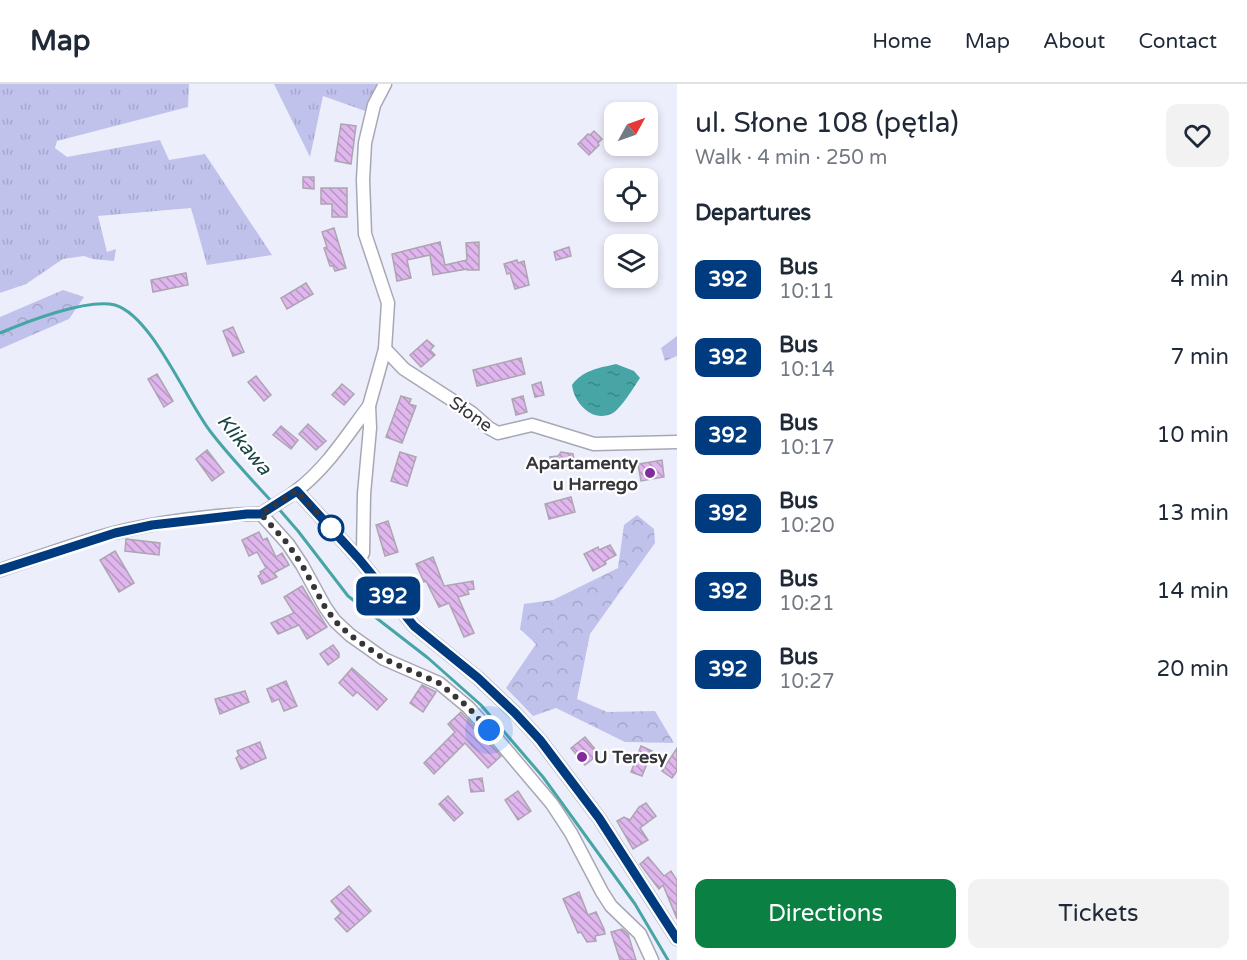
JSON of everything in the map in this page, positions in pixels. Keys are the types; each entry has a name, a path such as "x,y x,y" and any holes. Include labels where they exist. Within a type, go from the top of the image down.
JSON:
{"street":[{"path":"359,559 363,553 364,494 370,428 369,406 385,349 388,303 364,234 365,143 374,105 385,84"},
{"name":"Słone","path":"385,349 404,369 472,413 498,433 532,425 594,444 677,442"},
{"path":"0,570 115,533 152,525 265,511 292,494 313,476 342,443 369,406"},
{"path":"292,494 359,559 414,626 478,678 540,740 599,818 677,939"},
{"path":"265,511 302,565 335,621 350,635 384,659 439,683 468,707 498,740 552,804 571,833 602,892 611,906 640,934 652,960"}],"green space":[{"path":"0,84 189,84 188,107 57,141 55,148 67,157 160,140 169,160 205,154 272,255 207,265 191,208 98,216 107,252 116,249 114,261 84,256 63,259 26,284 0,293"},
{"path":"274,84 380,84 373,94 368,112 323,96 310,157"},
{"path":"63,290 84,297 69,319 0,349 0,317"},
{"path":"677,336 677,356 665,361 661,348"},
{"path":"637,515 654,529 655,543 590,634 577,699 607,712 655,711 674,743 625,742 556,708 533,716 506,688 536,644 520,629 524,604 553,600 618,568 624,525"}],"water":[{"path":"616,364 634,371 640,378 624,402 613,413 606,416 592,414 576,399 572,385 586,373"}],"building":[{"path":"341,124 356,126 351,164 335,161"},
{"path":"594,131 602,139 589,155 578,144"},
{"path":"303,177 314,177 314,189 303,188"},
{"path":"321,188 347,188 347,217 332,217 332,204 321,204"},
{"path":"334,228 346,268 335,271 333,266 330,266 324,248 327,247 322,232"},
{"path":"440,242 445,265 467,260 466,243 479,242 479,270 467,269 433,275 430,255 407,260 411,278 397,281 392,254"},
{"path":"569,247 571,256 556,260 554,252"},
{"path":"517,260 518,263 524,261 529,285 515,289 510,273 507,274 504,264"},
{"path":"186,273 188,285 153,292 151,280"},
{"path":"306,283 313,294 287,309 281,298"},
{"path":"233,327 244,352 233,356 223,331"},
{"path":"427,340 434,346 430,350 435,355 421,367 410,355"},
{"path":"521,358 525,374 477,386 473,370"},
{"path":"157,374 173,401 164,407 148,379"},
{"path":"256,376 271,395 264,401 248,382"},
{"path":"541,382 544,395 535,397 532,385"},
{"path":"342,384 354,394 344,405 332,395"},
{"path":"401,396 411,399 409,404 416,406 402,443 386,437"},
{"path":"523,396 527,412 516,415 512,399"},
{"path":"308,424 326,441 316,450 299,434"},
{"path":"281,426 298,440 291,449 273,435"},
{"path":"207,450 224,472 212,481 196,459"},
{"path":"400,452 416,457 407,486 391,481"},
{"path":"561,452 573,454 575,465 552,468 550,457 558,456"},
{"name":"Apartamenty u Harrego","path":"662,460 664,477 641,481 638,464"},
{"path":"571,497 575,512 549,519 545,504"},
{"path":"388,521 398,552 385,556 376,525"},
{"path":"259,532 263,540 267,538 276,557 282,553 289,565 274,573 277,577 262,584 258,576 266,568 257,552 249,556 242,540"},
{"path":"126,539 160,543 159,555 125,551"},
{"path":"610,545 616,555 593,571 584,554 598,547 599,550"},
{"path":"115,551 134,583 119,592 100,560"},
{"path":"433,557 444,586 473,581 474,589 467,590 469,594 458,597 474,633 464,637 449,603 439,607 426,581 424,582 416,564"},
{"path":"302,586 327,627 307,639 299,625 278,634 271,623 294,613 284,597"},
{"path":"333,645 339,657 328,665 320,654"},
{"path":"352,668 387,699 377,710 357,692 353,696 339,683"},
{"path":"286,681 297,706 284,711 279,699 272,702 267,689"},
{"path":"422,685 436,692 423,712 410,703"},
{"path":"245,691 249,702 220,714 215,699"},
{"path":"461,712 501,756 488,768 465,743 434,774 424,763 455,732 448,724"},
{"path":"585,737 599,754 585,765 571,748"},
{"path":"260,742 266,758 241,769 236,758 239,756 237,751"},
{"path":"641,746 652,751 642,776 631,772"},
{"path":"677,748 677,771 672,778 662,771"},
{"path":"482,778 484,791 471,792 469,780"},
{"path":"518,791 531,811 518,820 505,800"},
{"path":"448,796 463,813 454,821 439,804"},
{"path":"646,803 656,816 640,828 648,840 633,849 617,821 624,817 630,820 639,807"},
{"path":"648,857 664,876 671,871 677,880 677,919 663,885 659,889 640,864"},
{"path":"349,886 371,911 347,932 335,919 341,913 331,901"},
{"path":"579,892 588,915 596,912 604,929 605,934 595,936 596,941 587,942 581,932 578,933 563,899"},
{"path":"622,929 628,934 636,960 620,960 611,932"}],"waterway":[{"name":"Klikawa","path":"0,333 57,312 89,305 115,305 129,312 155,342 210,431 273,503"},
{"name":"Klikawa","path":"278,508 348,596 428,658 481,705 543,777 635,904 668,960"}],"bus line":[{"name":"392","path":"0,570 115,533 152,525 261,514 297,491 359,559 402,614 478,678 540,740 584,796 677,939"}],"place":[{"name":"Apartamenty u Harrego","path":"650,473"},
{"name":"U Teresy","path":"582,757"}],"route":[{"path":"331,528 297,491 261,514 288,544 335,621 350,635 384,659 439,683 468,707 489,730"}]}
